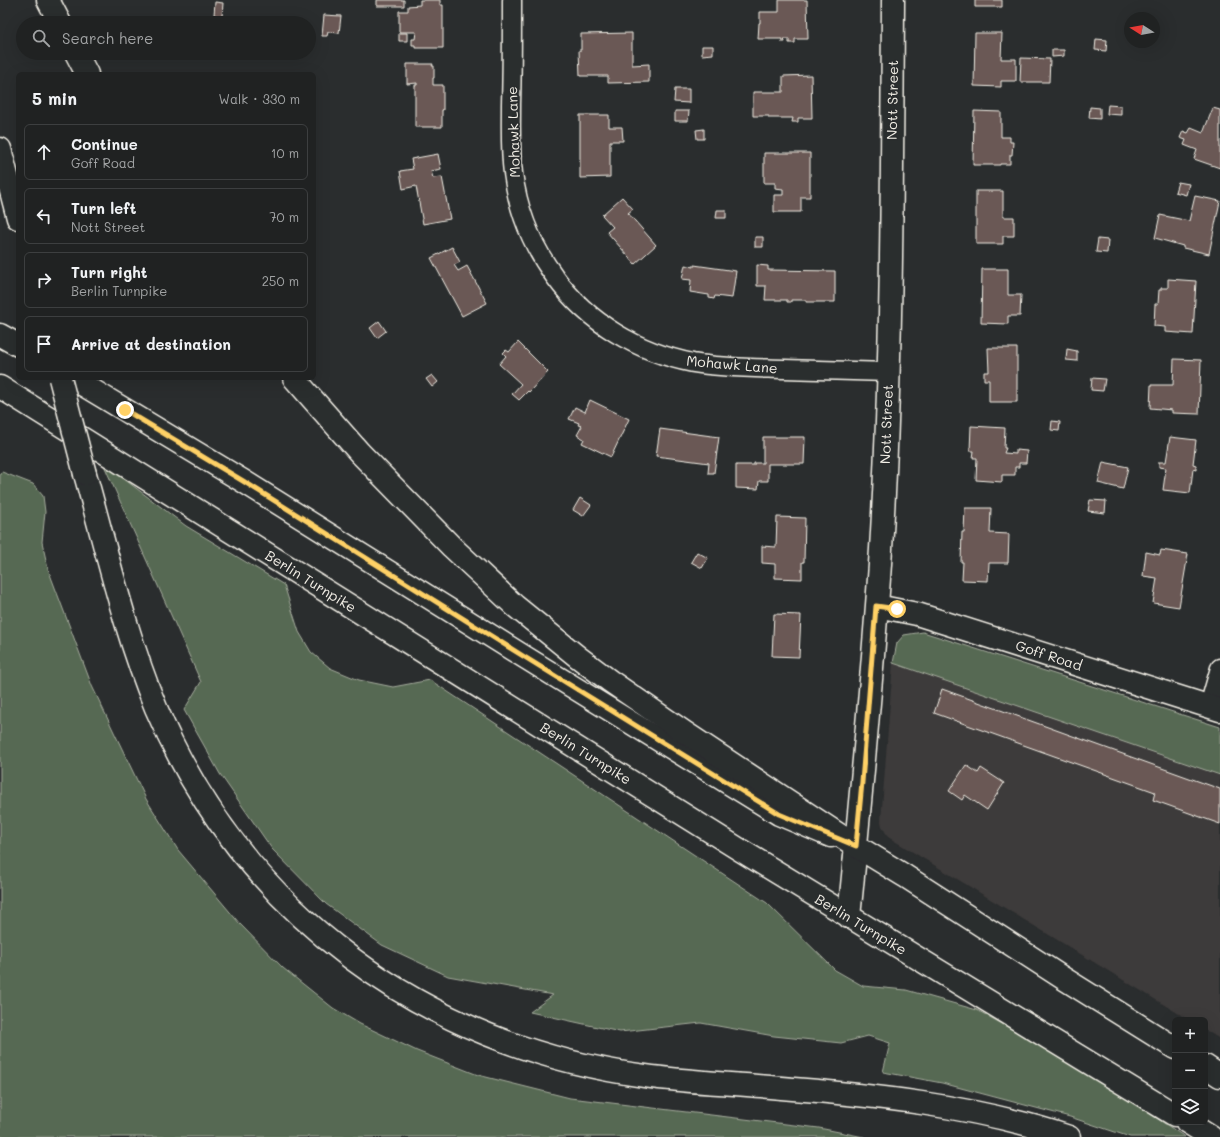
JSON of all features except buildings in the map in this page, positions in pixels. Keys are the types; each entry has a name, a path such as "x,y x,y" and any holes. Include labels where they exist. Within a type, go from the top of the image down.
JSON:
{"main road":[{"path":"48,0 56,16"},
{"name":"Nott Street","path":"848,917 862,782 876,606 884,475 888,372 893,0"},
{"path":"80,60 86,72"},
{"path":"0,149 16,210"},
{"path":"0,335 16,344"},
{"path":"61,380 85,474 141,670 175,749 194,784 218,822 244,855 272,888 313,928 336,946 375,975 404,994 449,1018 481,1033 561,1060 645,1076 855,1095 938,1105 988,1115 1069,1137"},
{"path":"75,380 250,485 779,814 856,846"},
{"path":"296,380 332,422 423,518 483,576 515,606 610,681 856,846 931,892 1062,978 1172,1046"},
{"name":"Berlin Turnpike","path":"0,387 848,917 1172,1113"},
{"name":"Goff Road","path":"876,606 917,614 1215,708"},
{"path":"1208,1068 1220,1076"},
{"path":"1192,1125 1211,1137"}],"street":[{"name":"Mohawk Lane","path":"512,0 511,144 517,199 531,238 542,259 572,299 598,322 626,339 666,356 688,362 758,368 888,372"},
{"path":"1215,708 1220,668"}],"shaded area":[{"path":"893,663 1220,775 1220,1039 1208,1032 1208,1017 1184,1017 888,837 881,821"}],"green space":[{"path":"103,463 186,526 284,585 299,632 311,652 330,668 359,680 393,687 430,680 767,903 835,970 863,986 906,990 977,1010 1073,1063 1185,1137 1130,1137 1070,1117 942,1083 883,1072 890,1043 868,1036 841,1043 774,1036 701,1023 620,1032 530,1012 553,995 448,976 382,945 326,904 272,849 220,774 184,710 201,682"},
{"path":"2,472 33,484 43,496 45,512 42,542 48,569 92,686 146,799 178,850 240,924 283,968 333,1008 360,1024 417,1051 478,1075 570,1098 819,1128 864,1137 0,1137 0,473"},
{"path":"923,632 1220,727 1220,775 893,663 897,643 904,635"}],"route":[{"path":"125,410 243,481 779,814 856,846 876,606 897,609"}]}
